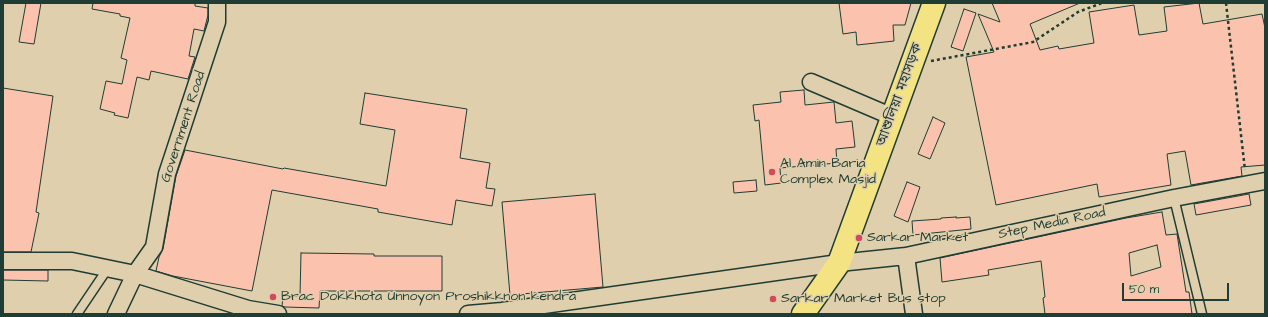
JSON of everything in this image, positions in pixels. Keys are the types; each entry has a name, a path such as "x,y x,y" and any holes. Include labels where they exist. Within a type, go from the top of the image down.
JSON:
{"highway":[{"name":"আশুলিয়া মহাসড়ক","path":"803,314 839,263 934,3"}],"street":[{"name":"Government Road","path":"116,314 135,274 154,247 167,174 217,22 217,3"},
{"path":"811,82 893,117"},
{"name":"Step Media Road","path":"468,314 502,312 839,263 906,256 1174,198 1265,181"},
{"path":"906,256 914,314"},
{"path":"3,261 72,261 135,274 248,309 278,314"}],"lane":[{"path":"1174,198 1202,314"},
{"path":"77,314 108,268"}],"path":[{"path":"911,64 1033,42 1078,12 1102,3"},
{"path":"1226,3 1246,185"}],"building":[{"path":"26,3 41,3 34,44 19,42"},
{"path":"93,3 195,3 195,6 208,8 204,31 194,29 189,56 195,57 188,79 151,71 149,80 137,77 128,118 114,115 115,113 100,109 106,81 122,84 127,60 121,58 130,18 120,16 120,14 92,9"},
{"path":"839,3 911,3 905,25 893,25 894,41 857,45 856,32 843,34"},
{"path":"992,3 1080,3 1030,24 1040,50 1058,46 1059,49 1094,43 1089,12 1134,5 1139,35 1167,31 1164,7 1199,3 1203,24 1262,14 1265,28 1265,165 1241,167 1242,176 1191,185 1185,151 1167,154 1171,185 1099,197 1097,184 996,205 966,57 994,52 978,14 1000,22"},
{"path":"964,9 976,13 963,51 951,47"},
{"path":"3,88 53,96 36,212 39,213 31,252 3,252"},
{"path":"804,90 805,105 834,102 836,123 852,121 855,147 836,149 837,163 780,168 781,183 765,185 759,120 755,121 753,105 781,102 780,92"},
{"path":"365,93 467,109 460,158 490,163 486,188 495,189 492,206 456,200 452,225 378,212 378,209 272,190 252,291 173,276 156,271 159,257 163,249 176,176 185,150 283,169 386,186 395,130 360,124"},
{"path":"933,117 945,123 930,159 918,154"},
{"path":"756,180 757,191 734,193 733,182"},
{"path":"907,182 920,187 908,222 894,216"},
{"path":"595,194 603,287 510,295 502,202"},
{"path":"1249,194 1251,205 1196,215 1194,204"},
{"path":"1162,212 1166,235 1177,234 1186,292 1189,292 1192,314 1045,314 1043,298 1045,297 1041,261 988,270 989,275 942,282 940,258 1126,218","holes":["1157,245 1161,267 1131,276 1129,253"]},
{"path":"970,217 971,229 913,235 912,221"},
{"path":"301,253 374,254 374,256 442,256 442,291 320,291 319,308 285,307 282,306 283,296 300,296"},
{"path":"3,270 48,270 48,281 3,280"}],"place":[{"name":"Al Amin Baria Complex Masjid","path":"772,172"},
{"name":"Sarkar Market","path":"859,238"},
{"name":"Brac Dokkhota Unnoyon Proshikknon kendra","path":"273,297"},
{"name":"Sarkar Market Bus stop","path":"773,299"}]}
